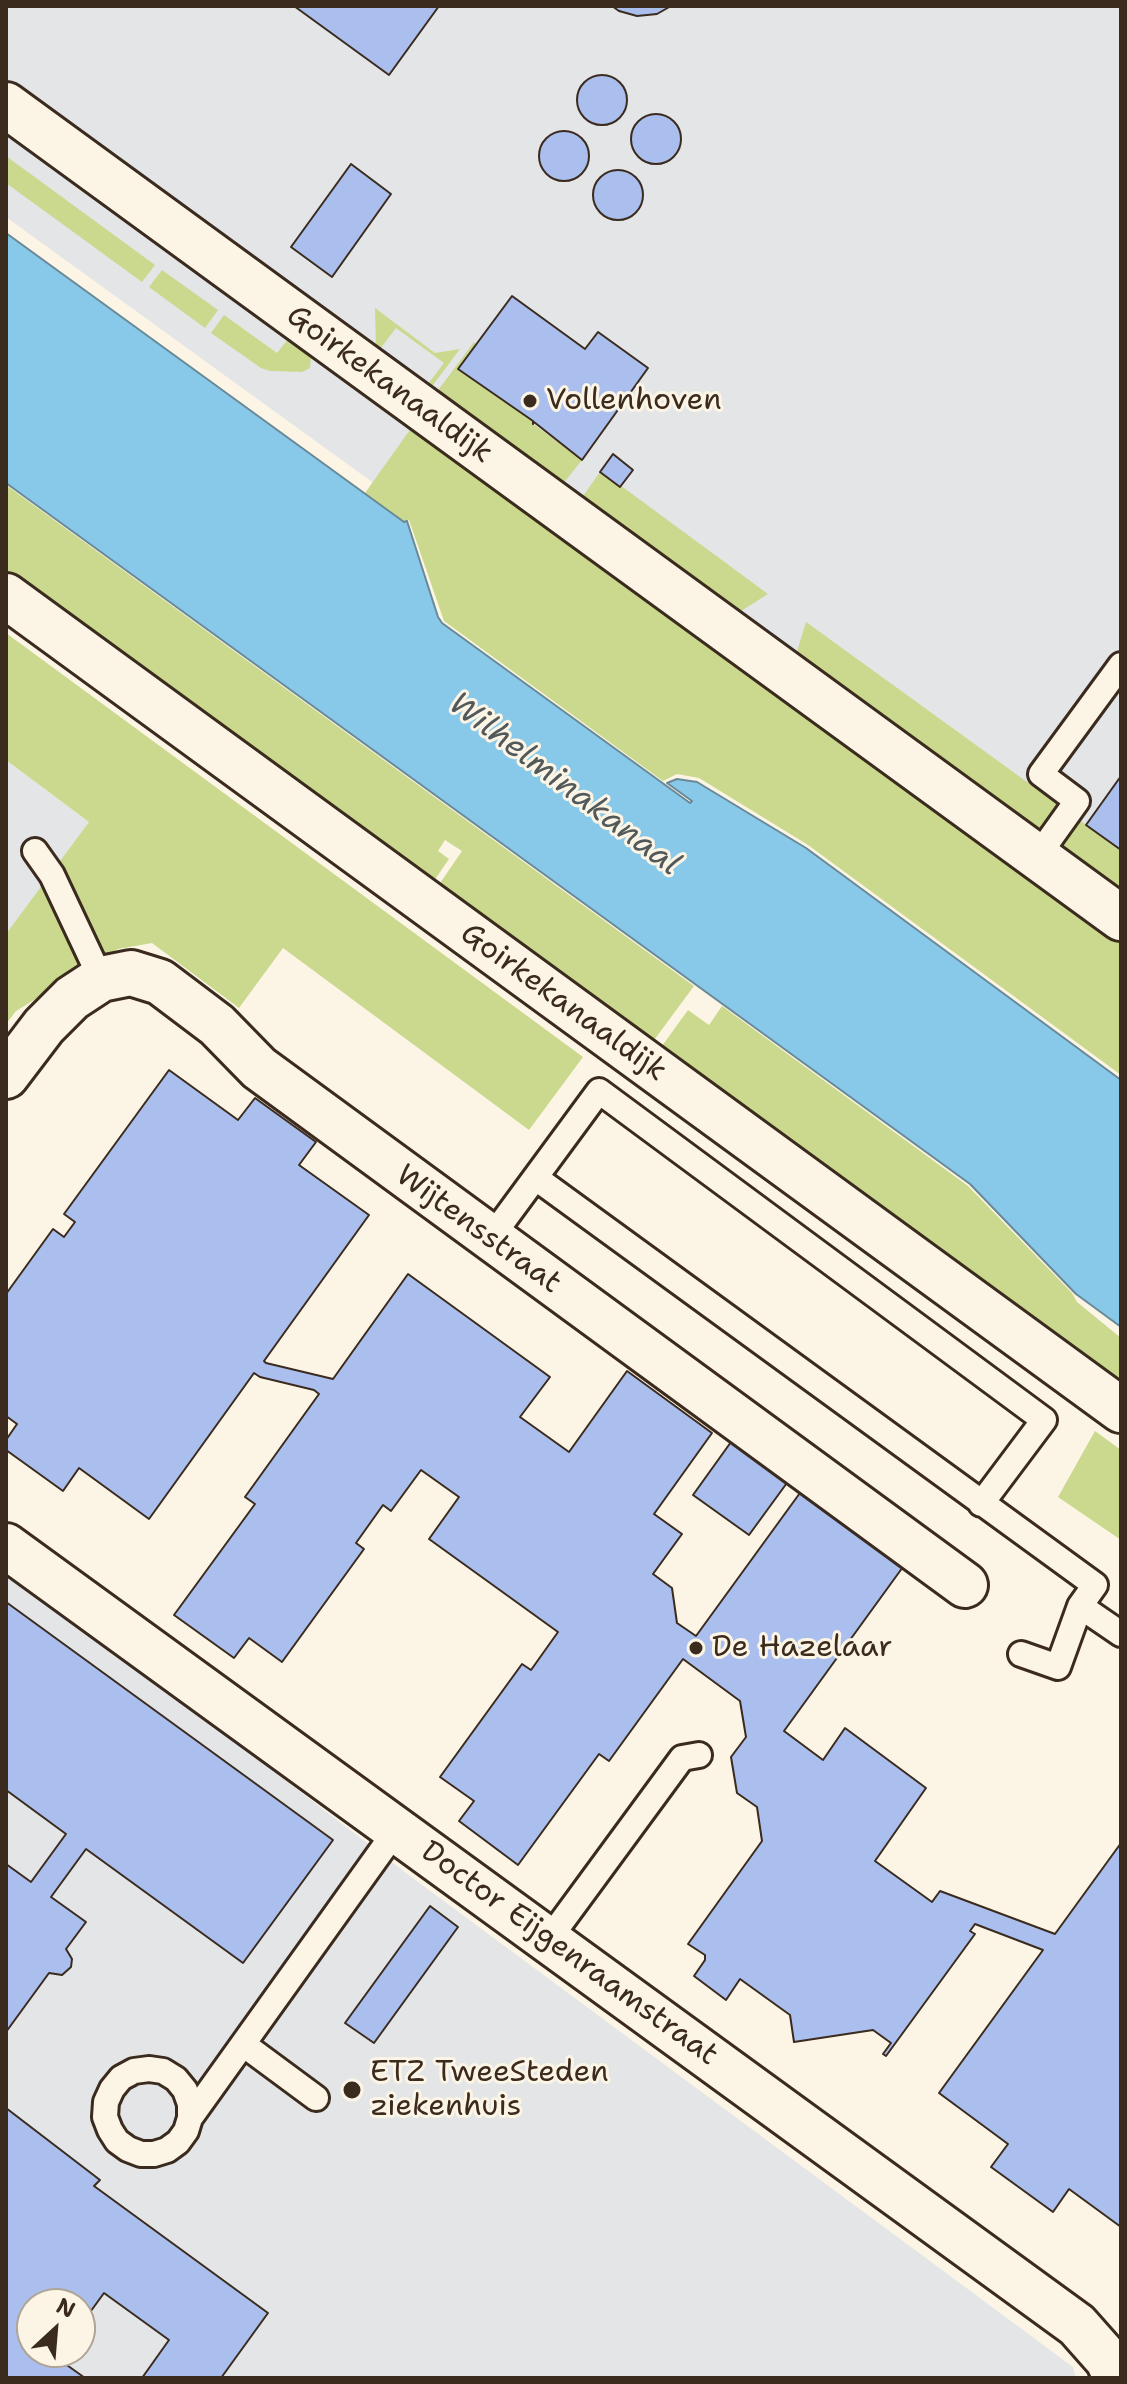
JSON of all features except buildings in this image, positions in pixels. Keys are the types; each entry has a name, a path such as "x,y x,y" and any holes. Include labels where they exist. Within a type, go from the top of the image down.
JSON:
{"street":[{"name":"Goirkekanaaldijk","path":"6,105 1121,918"},
{"name":"Goirkekanaaldijk","path":"6,596 1121,1410"},
{"name":"Wijtensstraat","path":"101,979 131,973 160,982 217,1025 259,1068 965,1585"},
{"path":"6,1076 44,1026 72,998 101,979"},
{"name":"Doctor Eijgenraamstraat","path":"6,1546 1077,2325 1108,2360 1116,2378"}],"lane":[{"path":"1037,857 1077,801 1041,774 1121,665"},
{"path":"35,851 52,875 101,979"},
{"path":"490,1239 599,1091 1044,1420 981,1504"},
{"path":"536,1178 1095,1585 1080,1606 1058,1667 1021,1654"},
{"path":"1080,1606 1121,1634"},
{"path":"549,1939 682,1758 699,1755"},
{"path":"190,2118 397,1829"},
{"path":"243,2044 316,2098"}],"shaded area":[{"path":"6,6 1121,6 1121,1024 6,217"},
{"path":"6,760 89,822 6,939"},
{"name":"ETZ TweeSteden ziekenhuis","path":"6,1566 410,1876 1073,2367 1076,2378 6,2378"}],"green space":[{"path":"6,156 155,265 142,282 6,183"},
{"path":"162,270 218,310 205,328 149,287"},
{"path":"375,308 435,353 460,349 430,389 428,384 444,363 396,328 380,349 376,349"},
{"path":"224,315 277,353 289,338 311,355 310,368 302,372 261,368 211,333"},
{"path":"474,342 476,344 459,370 533,421 582,460 562,485 436,393"},
{"path":"412,427 1121,943 1121,1075 808,845 699,778 677,774 663,781 444,621 409,520 404,522 365,493"},
{"path":"600,472 768,594 738,613 581,499"},
{"path":"6,485 694,986 646,1051 432,895 462,851 445,840 438,851 449,859 427,891 6,583"},
{"path":"806,622 1121,850 1121,891 796,655"},
{"path":"6,633 583,1057 529,1130 283,948 239,1008 152,943 118,949 16,1011 6,1024 6,934 89,822 6,760"},
{"path":"722,1006 968,1186 1072,1293 1077,1302 1121,1338 1121,1396 654,1057 688,1010 709,1025"},
{"path":"1095,1431 1121,1450 1121,1540 1058,1497"}],"water":[{"name":"Wilhelminakanaal","path":"6,233 404,522 407,521 442,623 690,803 692,801 667,783 677,779 697,782 806,848 1121,1080 1121,1327 1076,1294 970,1184 6,483"}],"place":[{"name":"Vollenhoven","path":"530,401"},
{"name":"De Hazelaar","path":"696,1648"},
{"name":"ETZ TweeSteden ziekenhuis","path":"352,2090"}]}
